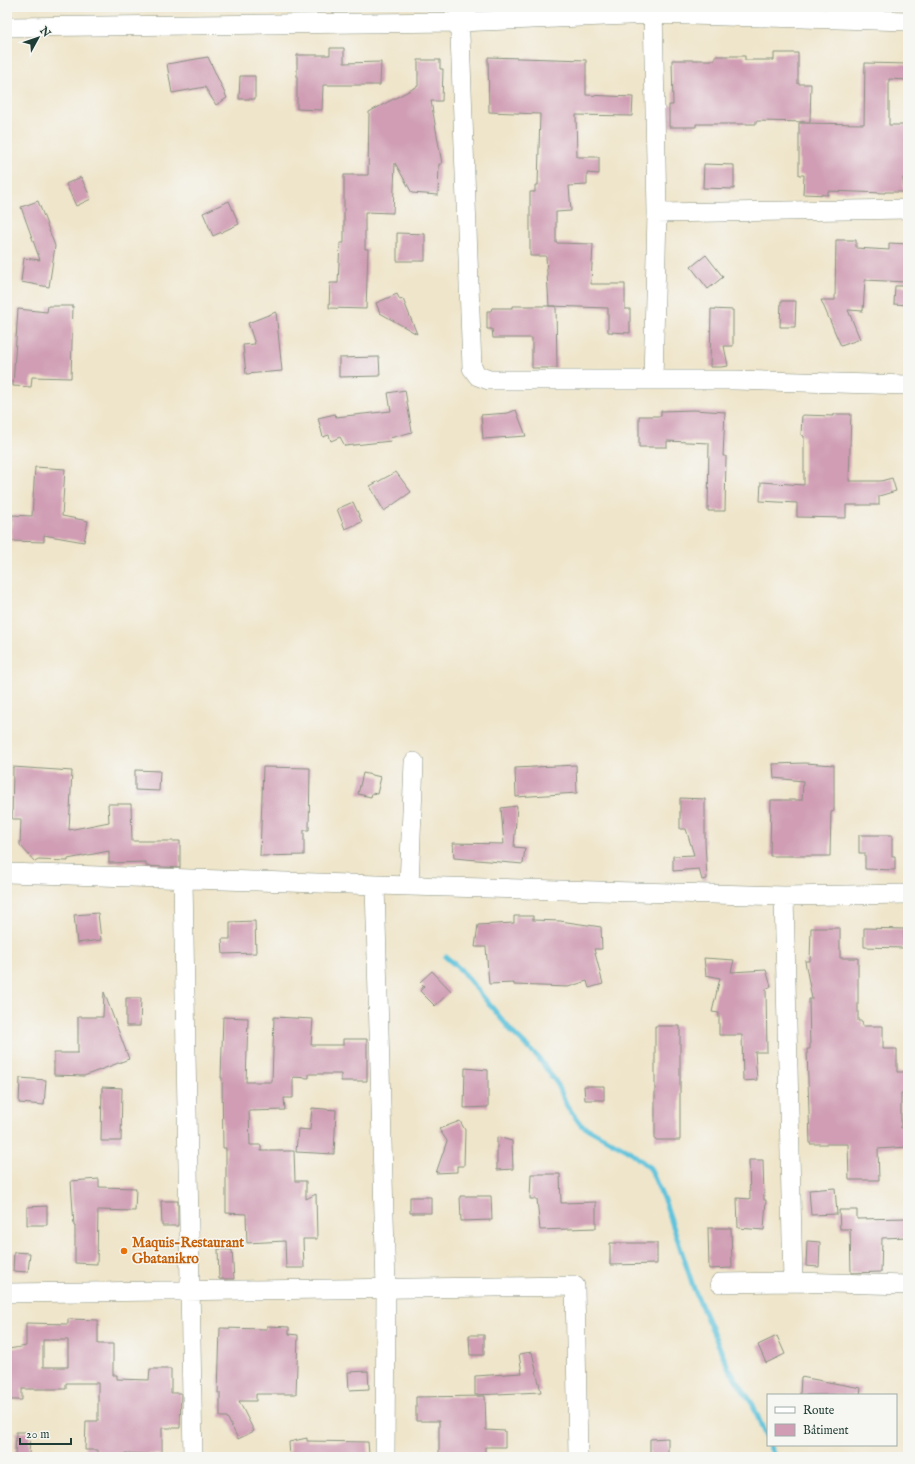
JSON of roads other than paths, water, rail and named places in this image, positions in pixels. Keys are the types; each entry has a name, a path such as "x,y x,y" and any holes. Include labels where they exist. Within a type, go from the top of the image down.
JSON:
{"street":[{"path":"653,10 657,213 653,380"},
{"path":"7,27 653,10 908,21"},
{"path":"459,15 472,368 478,376 489,380 735,380 908,385"},
{"path":"657,213 908,209"},
{"path":"409,886 414,762"},
{"path":"7,872 183,880 784,896 908,894"},
{"path":"183,880 193,1457"},
{"path":"375,885 386,1288 385,1457"},
{"path":"784,896 793,1282"},
{"path":"720,1283 793,1282 908,1285"},
{"path":"7,1293 191,1289 575,1286 578,1457"}],"waterway":[{"path":"446,957 461,970 513,1033 538,1057 558,1085 567,1106 581,1125 629,1151 650,1168 666,1205 694,1289 729,1369 753,1405 767,1440"},
{"path":"770,1446 775,1457"}],"place":[{"name":"Maquis-Restaurant Gbatanikro","path":"124,1251"}]}
